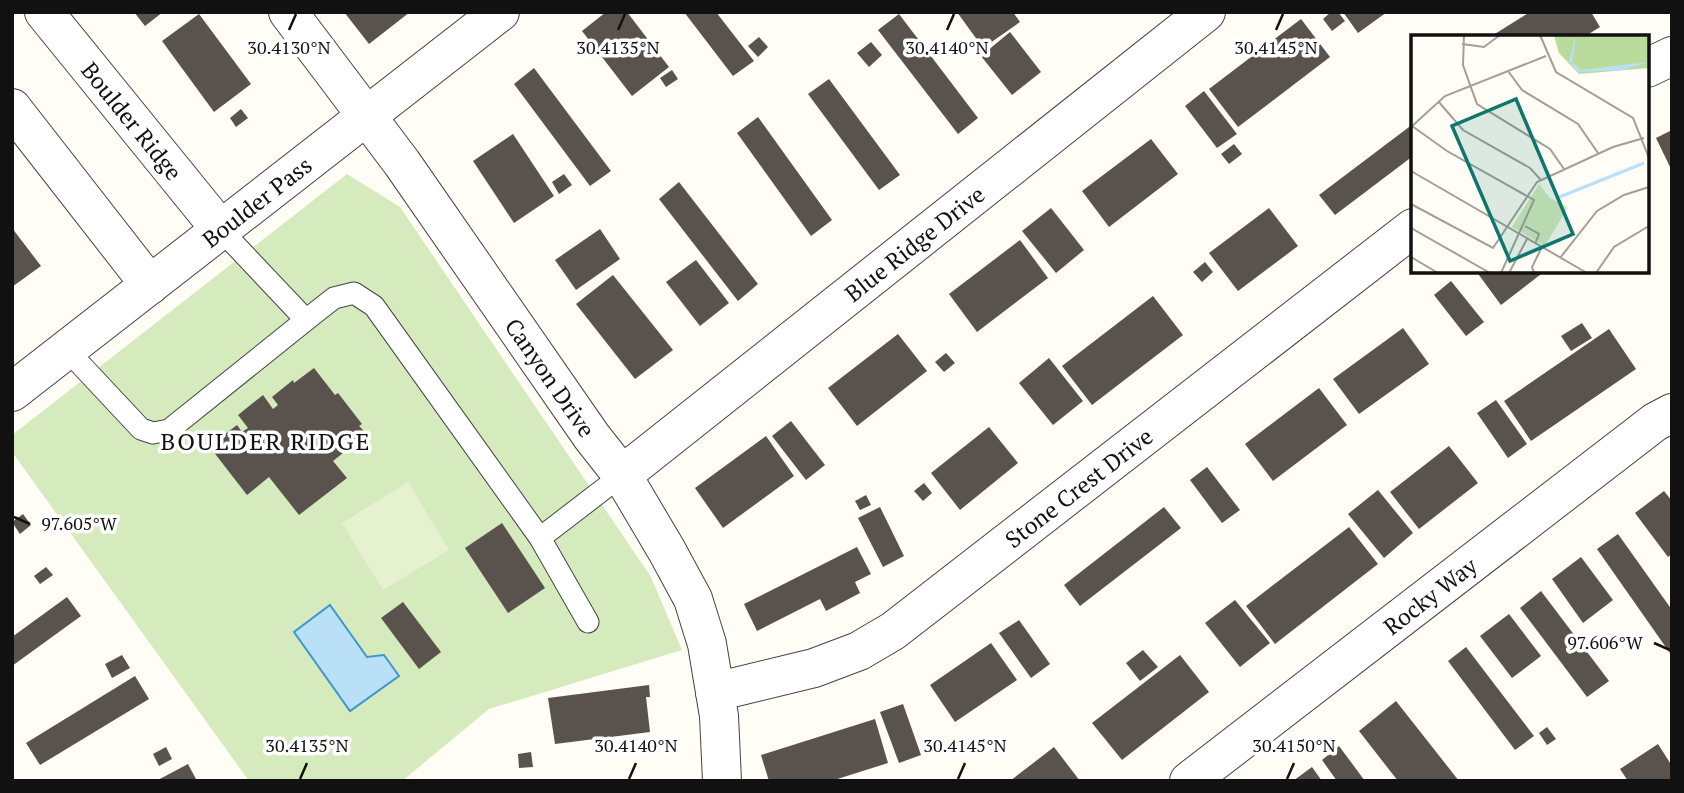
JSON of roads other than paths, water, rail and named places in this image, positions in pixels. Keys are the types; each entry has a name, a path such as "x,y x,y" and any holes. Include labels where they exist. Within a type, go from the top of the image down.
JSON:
{"street":[{"name":"Boulder Ridge","path":"44,12 221,230"},
{"name":"Canyon Drive","path":"288,12 410,175 592,437 622,475 667,551 692,599 707,645 719,716 722,781"},
{"name":"Boulder Pass","path":"12,392 500,12"},
{"name":"Blue Ridge Drive","path":"622,475 1206,12"},
{"path":"1649,67 1672,56"},
{"path":"12,108 150,285"},
{"name":"Stone Crest Drive","path":"715,692 814,668 859,651 893,631 1411,230"},
{"name":"Rocky Way","path":"1189,781 1537,511 1672,412"}],"lane":[{"path":"221,230 306,320"},
{"path":"67,350 141,429 153,433 170,430 334,298 354,293 374,306 540,538 588,622"},
{"path":"540,538 622,475"}],"water":[{"path":"330,605 367,657 384,655 399,676 350,711 294,632"}],"district":[{"name":"BOULDER RIDGE","path":"266,441"}]}
